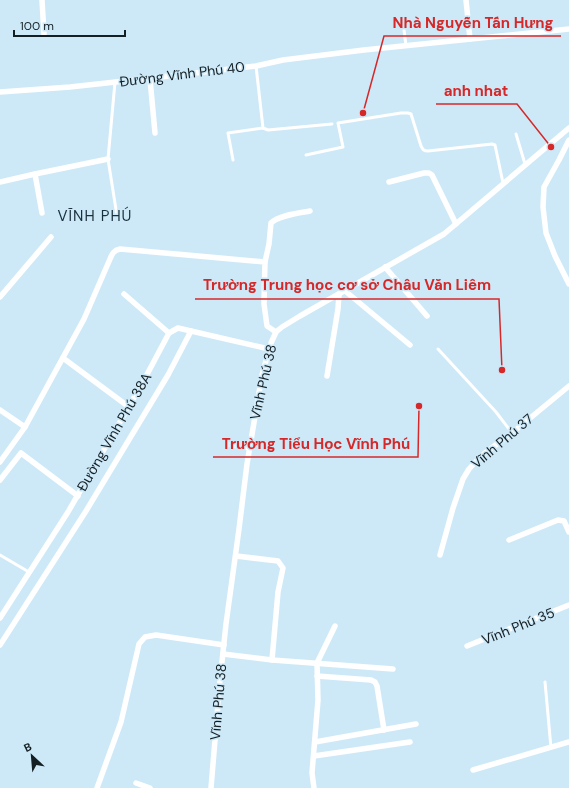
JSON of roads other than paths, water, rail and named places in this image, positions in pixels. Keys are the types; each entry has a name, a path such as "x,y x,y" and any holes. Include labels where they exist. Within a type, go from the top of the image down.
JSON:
{"street":[{"path":"42,0 44,34"},
{"path":"466,0 470,39"},
{"name":"Đường Vĩnh Phú 40","path":"0,92 150,79 256,66 283,60 364,50 569,29"},
{"path":"150,79 155,133"},
{"name":"Vĩnh Phú 38","path":"211,788 224,645 250,448 262,375 269,349 276,332 341,292 444,234 569,128"},
{"path":"569,140 544,186 543,207 546,233 555,256 569,284"},
{"path":"0,182 108,159"},
{"path":"390,182 429,173 432,175 456,224"},
{"path":"35,174 42,212"},
{"path":"276,332 267,326 264,304 265,262 269,244 271,223 273,220 310,211"},
{"path":"0,297 51,237"},
{"path":"0,462 25,427 84,319 110,259 116,250 120,249 265,262"},
{"path":"385,267 427,316"},
{"path":"326,376 341,292 410,345"},
{"path":"124,294 169,333 178,328 269,349"},
{"path":"0,645 118,459 168,376 191,331"},
{"name":"Đường Vĩnh Phú 38A","path":"0,618 78,496 169,333"},
{"path":"62,358 129,407"},
{"name":"Vĩnh Phú 37","path":"440,555 463,479 469,470 480,457 493,446 512,433 569,386"},
{"path":"0,410 25,427"},
{"path":"227,444 250,448"},
{"path":"0,480 22,453 78,496"},
{"path":"509,540 558,520 564,521 569,532"},
{"path":"236,556 278,561 283,568 278,592 272,660"},
{"name":"Vĩnh Phú 35","path":"467,646 569,606"},
{"path":"314,788 312,773 318,700 317,663 335,626"},
{"path":"98,788 121,722 139,644 145,637 156,635 224,645"},
{"path":"223,654 272,660 393,669"},
{"path":"317,676 371,680 375,682 377,686 384,730"},
{"path":"315,742 416,724"},
{"path":"314,756 410,742"},
{"path":"473,770 569,742"},
{"path":"136,783 150,788"}],"lane":[{"path":"404,30 406,46"},
{"path":"256,66 263,128"},
{"path":"115,82 108,159 117,216"},
{"path":"306,155 343,147 338,123 408,112 412,114 421,146 425,151 492,144 495,145 503,183"},
{"path":"233,160 228,133 263,128 268,130 332,124"},
{"path":"516,134 525,164"},
{"path":"438,348 496,412 512,433"},
{"path":"0,554 30,572"},
{"path":"545,682 551,748"}],"place":[{"name":"Nhà Nguyễn Tấn Hưng","path":"363,113"},
{"name":"anh nhat","path":"551,147"},
{"name":"Trường Trung học cơ sở Châu Văn Liêm","path":"502,370"},
{"name":"Trường Tiểu Học Vĩnh Phú","path":"419,406"}],"district":[{"name":"VĨNH PHÚ","path":"95,216"}]}
